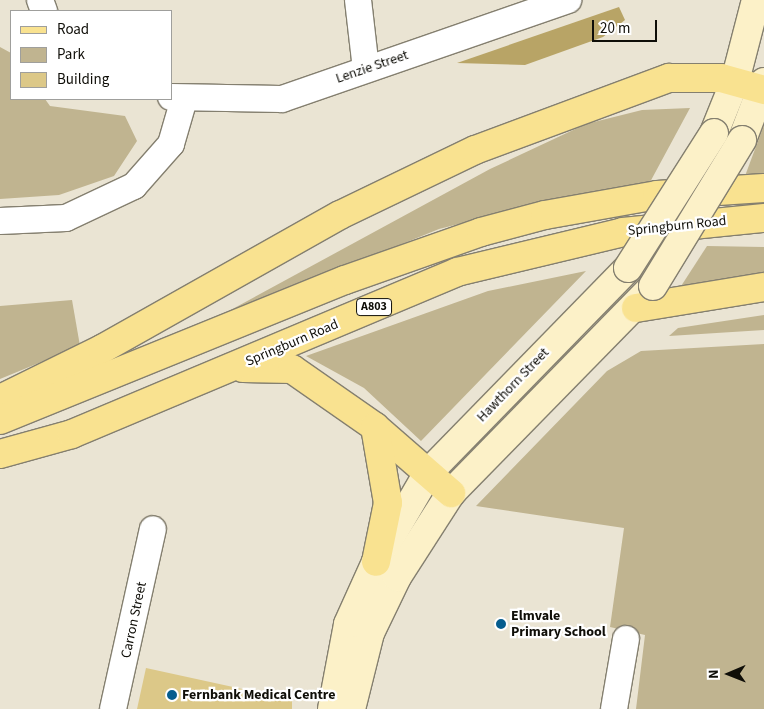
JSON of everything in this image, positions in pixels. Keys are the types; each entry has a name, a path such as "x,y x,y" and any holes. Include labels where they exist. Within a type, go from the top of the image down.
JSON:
{"main road":[{"name":"Hawthorn Street","path":"332,709 348,624 376,562 428,473 621,276 714,133 735,81 756,0"},
{"path":"0,399 102,349 340,214 475,150 670,78 735,81 763,87 742,140 654,286 636,308 451,493 397,577 370,633 351,709"},
{"name":"A803","path":"0,420 106,381 344,280 481,232 545,215 657,195 764,188"},
{"name":"Springburn Road","path":"0,454 72,434 457,272 513,255 623,232 764,218"},
{"path":"621,276 636,308"},
{"path":"636,308 764,287"},
{"name":"A803","path":"235,367 292,369 375,427 451,493"},
{"path":"375,427 388,503 376,562"}],"street":[{"path":"358,0 366,69"},
{"name":"Lenzie Street","path":"178,98 282,99 568,0"},
{"path":"0,221 66,218 134,186 171,144 178,98"},
{"name":"Carron Street","path":"113,709 153,530"},
{"path":"614,709 626,639"}],"green space":[{"path":"0,47 10,52 10,100 46,100 50,106 125,116 137,141 114,176 59,195 0,199"},
{"path":"690,108 649,184 545,202 439,229 203,325 490,169 586,124 642,110"},
{"path":"764,125 764,175 745,176"},
{"path":"707,246 764,247 764,277 674,297"},
{"path":"586,271 421,441 364,388 306,356 488,291"},
{"path":"72,300 80,346 0,379 0,306"},
{"path":"764,315 764,330 669,336 678,328"},
{"path":"764,344 764,709 636,709 645,635 610,627 624,528 476,506 607,371 641,351"}],"shaded area":[{"path":"619,7 625,20 603,37 525,65 457,63"}],"building":[{"path":"146,668 292,700 292,709 137,709"}],"place":[{"name":"Elmvale Primary School","path":"501,624"},
{"name":"Fernbank Medical Centre","path":"172,695"}]}
